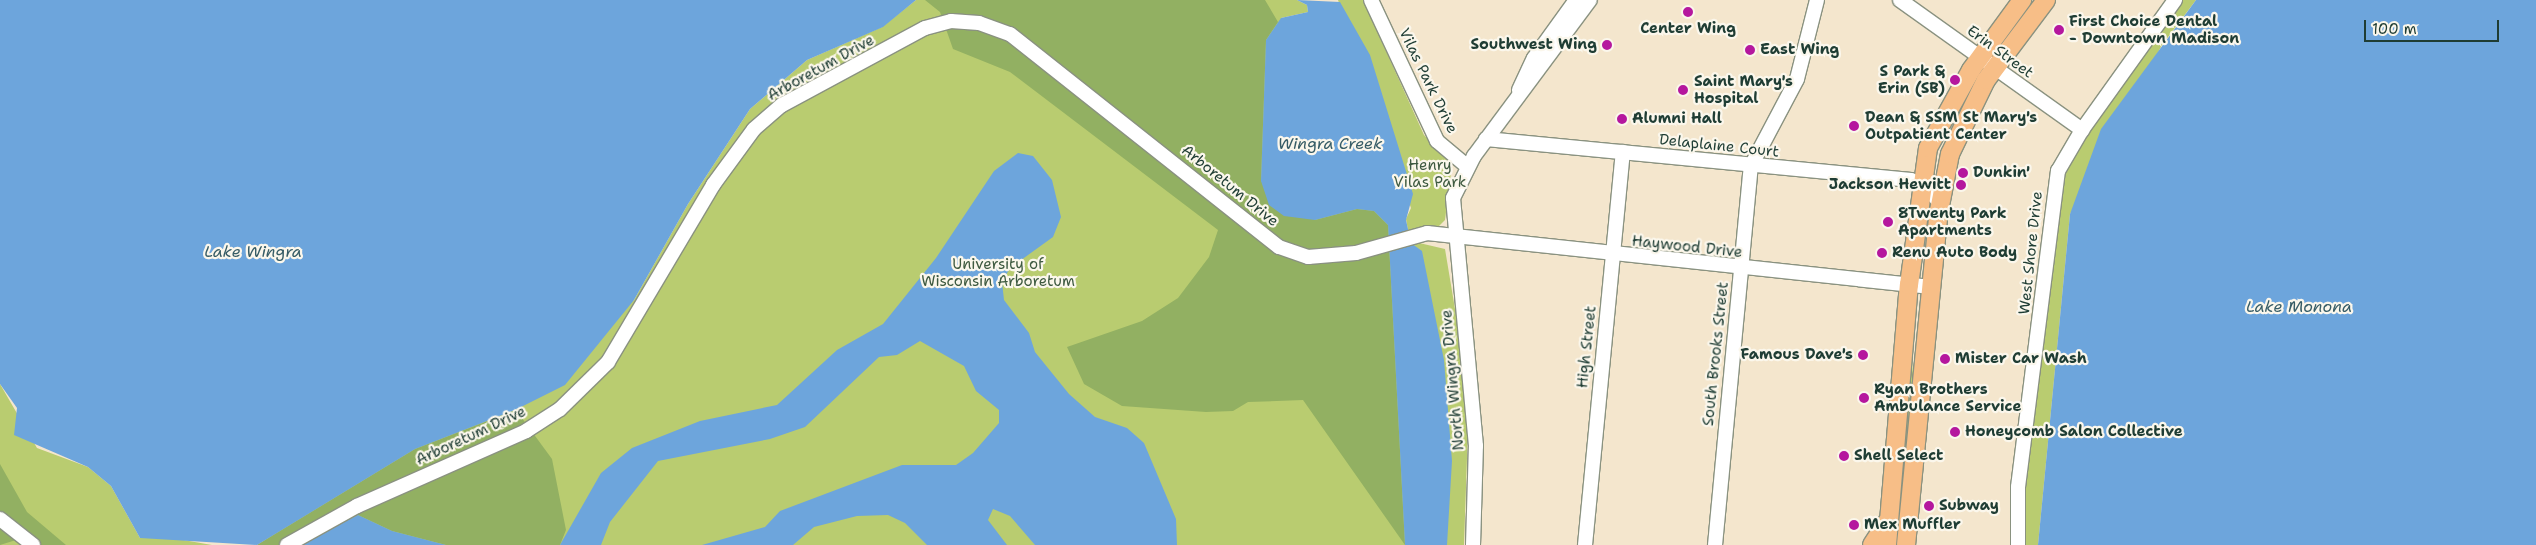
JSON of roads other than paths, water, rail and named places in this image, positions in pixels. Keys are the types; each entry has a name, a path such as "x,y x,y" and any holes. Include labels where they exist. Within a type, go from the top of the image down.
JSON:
{"main road":[{"path":"1887,545 1909,285 1921,183 1928,148 1943,114 2022,0"},
{"path":"1906,545 1940,203 1959,127 1996,68 2046,0"},
{"path":"1872,545 1890,517"}],"street":[{"name":"Vilas Park Drive","path":"1371,0 1437,141 1467,166"},
{"path":"1514,99 1534,58 1576,0"},
{"path":"1514,99 1590,0"},
{"name":"South Brooks Street","path":"1714,545 1751,166 1797,79 1817,0"},
{"name":"Erin Street","path":"1900,0 2082,130"},
{"name":"West Shore Drive","path":"2018,545 2018,487 2031,407 2054,190 2064,158 2175,0"},
{"name":"Arboretum Drive","path":"287,545 358,506 526,431 560,409 608,362 718,178 754,129 782,105 925,28 951,21 979,23 1010,34 1036,51 1279,247 1308,257 1333,257 1413,235 1441,235"},
{"name":"North Wingra Drive","path":"1473,545 1477,480 1473,401 1454,239 1453,198 1467,166 1514,99"},
{"name":"Delaplaine Court","path":"1486,139 1921,183"},
{"name":"High Street","path":"1585,545 1622,152"},
{"path":"1921,183 1940,203"},
{"name":"Haywood Drive","path":"1441,235 1454,239 1612,256 1931,287"},
{"path":"0,519 33,545"}],"water":[{"name":"Lake Wingra","path":"0,0 916,0 883,27 807,60 750,109 688,204 634,300 565,385 515,410 415,449 257,545 140,538 111,486 88,467 14,435 17,408 0,384"},
{"name":"Wingra Creek","path":"1297,0 1340,2 1370,55 1413,194 1406,220 1411,243 1422,251 1444,360 1452,461 1447,545 1405,545 1388,225 1374,211 1357,209 1315,220 1284,216 1269,205 1261,181 1266,40 1281,18 1308,12 1307,5"},
{"name":"Lake Monona","path":"2196,0 2536,0 2536,545 2038,545 2070,214 2101,129"},
{"path":"1018,153 1033,156 1052,180 1061,217 1053,237 1010,268 1002,282 1004,300 1029,333 1035,352 1069,394 1095,417 1127,428 1144,443 1176,519 1177,545 1035,545 1010,516 993,509 988,520 1007,545 927,545 905,523 888,515 857,516 814,527 793,545 702,545 765,527 780,511 902,465 956,465 973,453 999,423 999,410 976,391 964,366 920,341 897,355 879,357 805,427 770,439 658,461 610,522 601,545 560,545 601,473 632,448 700,421 777,405 837,350 883,324 936,258 994,171"},
{"path":"358,515 392,531 446,545 300,545"}],"place":[{"name":"Center Wing","path":"1688,12"},
{"name":"First Choice Dental - Downtown Madison","path":"2059,30"},
{"name":"Southwest Wing","path":"1607,45"},
{"name":"East Wing","path":"1750,50"},
{"name":"S Park & Erin (SB)","path":"1955,80"},
{"name":"Saint Mary's Hospital","path":"1683,90"},
{"name":"Alumni Hall","path":"1622,119"},
{"name":"Dean & SSM St Mary's Outpatient Center","path":"1854,126"},
{"name":"Dunkin'","path":"1963,173"},
{"name":"Jackson Hewitt","path":"1961,185"},
{"name":"8Twenty Park Apartments","path":"1888,222"},
{"name":"Renu Auto Body","path":"1882,253"},
{"name":"Famous Dave's","path":"1863,355"},
{"name":"Mister Car Wash","path":"1945,359"},
{"name":"Ryan Brothers Ambulance Service","path":"1864,398"},
{"name":"Honeycomb Salon Collective","path":"1955,432"},
{"name":"Shell Select","path":"1844,456"},
{"name":"Subway","path":"1929,506"},
{"name":"Mex Muffler","path":"1854,525"}],"park label":[{"name":"Henry Vilas Park","path":"1430,174"},
{"name":"University of Wisconsin Arboretum","path":"998,272"}]}
